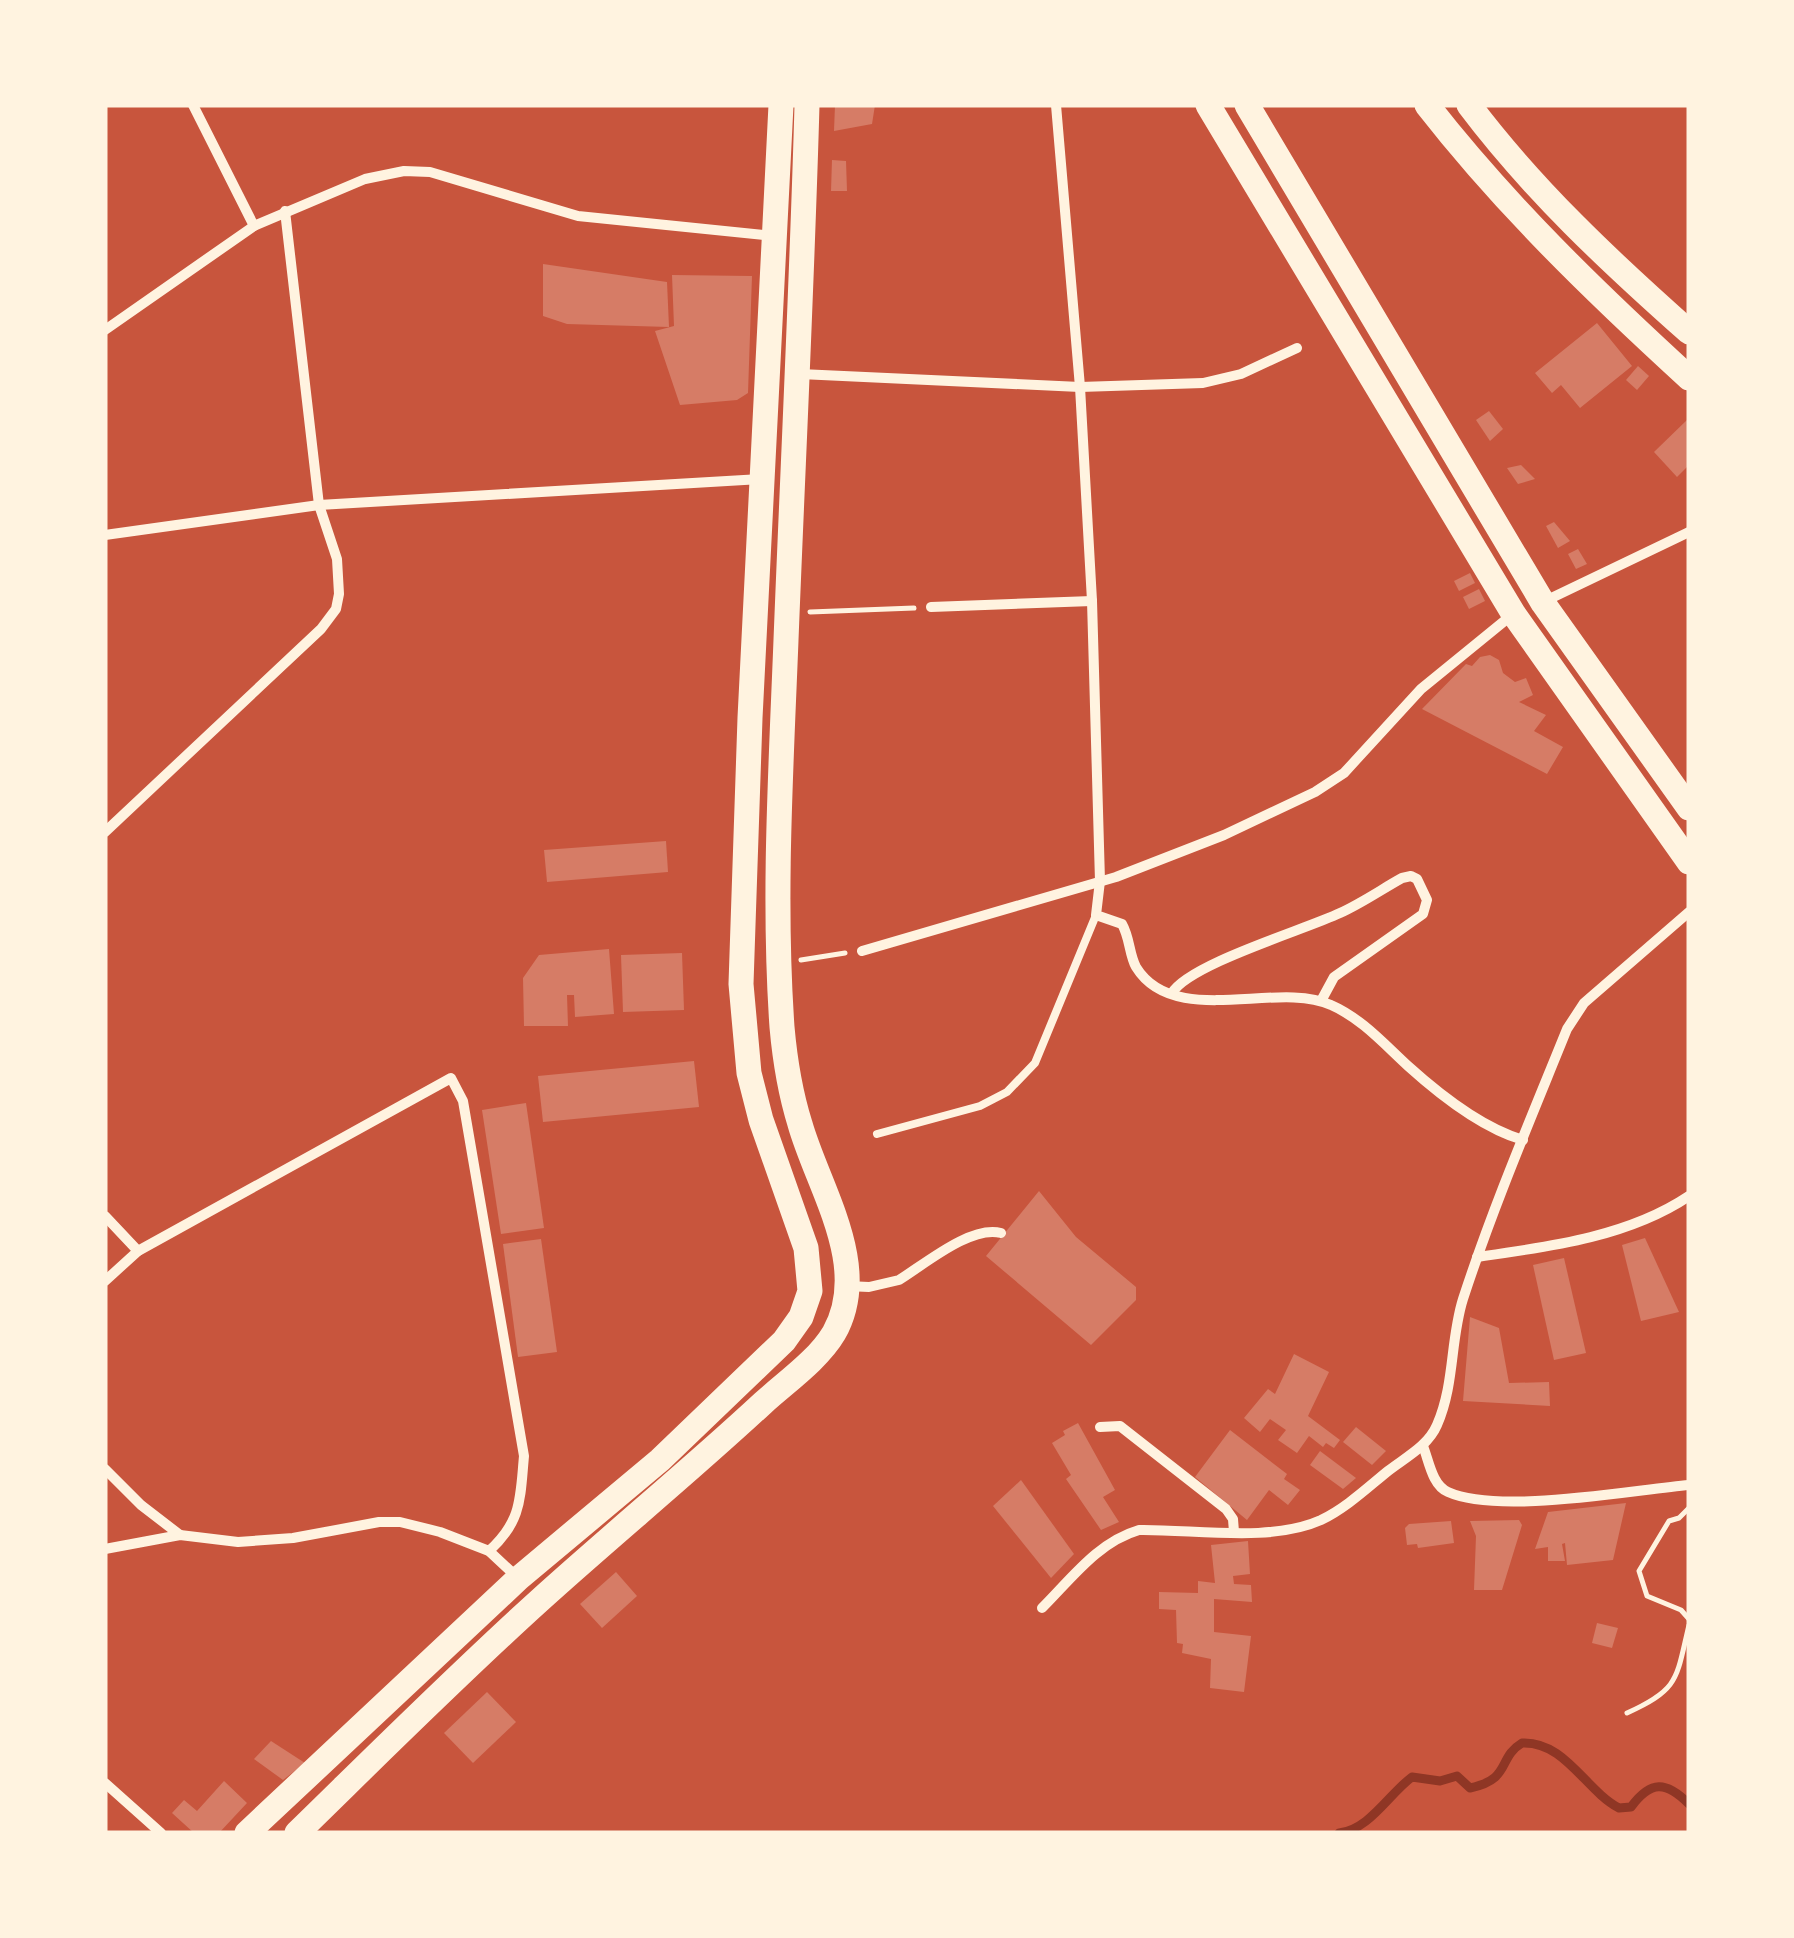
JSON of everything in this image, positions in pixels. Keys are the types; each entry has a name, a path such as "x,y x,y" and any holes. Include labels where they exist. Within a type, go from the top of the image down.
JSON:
{"main road":[{"path":"247,1833 519,1578 660,1460 784,1342 801,1318 810,1291 806,1248 761,1120 747,1059 741,984 781,105"},
{"path":"296,1833 540,1600 677,1483 833,1335 846,1286 846,1260 833,1210 801,1130 785,1070 778,964 807,105"},
{"path":"1208,105 1513,613 1689,862"},
{"path":"1246,105 1542,602 1689,808"},
{"path":"1427,105 1532,229 1683,362"},
{"path":"1469,105 1511,158 1601,254 1689,332"},
{"path":"774,236 803,237"},
{"path":"770,375 799,374"},
{"path":"762,479 793,480"},
{"path":"1513,613 1542,602"},
{"path":"744,865 779,865"},
{"path":"782,1178 815,1166"},
{"path":"519,1578 540,1600"}],"street":[{"path":"194,105 254,226"},
{"path":"1056,105 1080,387 1092,601 1100,881 1096,915 1122,924 1135,965 1150,982 1197,1000 1290,997 1320,1001 1368,1029 1412,1070 1468,1111 1505,1135 1523,1140"},
{"path":"105,330 254,226 365,180 404,171 430,172 578,216 774,236"},
{"path":"105,832 320,630 336,609 337,559 319,505 285,211"},
{"path":"799,374 1080,387 1203,383 1240,374 1297,348"},
{"path":"105,536 319,505 762,479"},
{"path":"1542,602 1689,532"},
{"path":"932,607 1092,601"},
{"path":"862,951 1100,881 1224,835 1315,792 1344,773 1421,689 1513,613"},
{"path":"1172,993 1180,982 1204,968 1344,911 1402,878 1418,879 1427,900 1423,914 1334,977 1320,1001"},
{"path":"1042,1608 1108,1542 1124,1535 1139,1530 1283,1530 1319,1521 1423,1446 1436,1428 1443,1408 1457,1317 1477,1257 1566,1028 1584,1003 1689,912"},
{"path":"105,1281 138,1252 451,1078 463,1101 524,1456 520,1504 510,1532 489,1552"},
{"path":"1477,1257 1596,1236 1673,1207 1689,1196"},
{"path":"105,1216 138,1252"},
{"path":"846,1286 886,1285 974,1234 989,1230 1001,1233"},
{"path":"1100,1428 1120,1426 1134,1436 1226,1509 1233,1519 1234,1532"},
{"path":"1423,1446 1436,1482 1446,1492 1474,1498 1546,1499 1689,1485"},
{"path":"105,1469 180,1535"},
{"path":"105,1549 180,1535 238,1542 400,1522 440,1532 489,1552 519,1578"},
{"path":"105,1783 162,1833"}],"lane":[{"path":"877,1134 980,1106 1007,1092 1035,1063 1096,915"}],"path":[{"path":"787,613 932,607"},
{"path":"778,964 862,951"},
{"path":"1628,1713 1662,1698 1676,1679 1689,1622 1681,1610 1647,1596 1639,1571 1669,1520 1679,1518 1689,1508"}],"building":[{"path":"835,105 875,105 872,124 834,131"},
{"path":"832,160 846,161 847,191 831,191"},
{"path":"543,264 667,282 669,327 567,324 543,316"},
{"path":"672,275 752,276 748,393 737,400 680,405 655,331 674,326"},
{"path":"1597,323 1632,366 1580,408 1561,385 1552,393 1535,373"},
{"path":"1638,366 1649,376 1637,390 1626,380"},
{"path":"1489,411 1503,429 1490,441 1476,420"},
{"path":"1689,418 1689,465 1677,477 1654,452"},
{"path":"1521,465 1535,479 1518,484 1507,468"},
{"path":"1554,522 1570,541 1558,548 1546,526"},
{"path":"1578,549 1587,564 1576,569 1568,554"},
{"path":"1470,573 1475,583 1459,591 1454,581"},
{"path":"1479,589 1485,601 1469,609 1463,597"},
{"path":"1490,655 1499,660 1503,673 1515,682 1526,678 1533,695 1519,702 1546,715 1534,731 1563,747 1547,774 1422,709 1466,664 1472,666 1480,657"},
{"path":"666,841 668,872 547,882 544,850"},
{"path":"609,949 614,1014 575,1017 574,995 567,995 568,1026 524,1026 523,978 539,955"},
{"path":"682,953 684,1010 623,1012 621,955"},
{"path":"694,1061 699,1107 543,1122 538,1076"},
{"path":"526,1103 544,1228 501,1234 482,1110"},
{"path":"1039,1191 1076,1237 1136,1287 1136,1300 1091,1345 986,1256"},
{"path":"1645,1238 1679,1312 1641,1321 1622,1245"},
{"path":"541,1239 557,1352 518,1357 503,1244"},
{"path":"1564,1258 1586,1353 1554,1360 1533,1265"},
{"path":"1470,1317 1499,1328 1509,1383 1549,1382 1550,1406 1463,1401"},
{"path":"1294,1354 1329,1372 1308,1416 1340,1440 1334,1448 1326,1443 1323,1447 1309,1436 1297,1453 1278,1440 1286,1430 1270,1419 1260,1432 1244,1418 1268,1389 1275,1394"},
{"path":"1078,1423 1115,1490 1103,1497 1119,1522 1101,1530 1066,1479 1071,1475 1052,1443"},
{"path":"1356,1427 1386,1451 1372,1465 1343,1442"},
{"path":"1230,1430 1287,1474 1284,1479 1300,1490 1288,1505 1269,1490 1247,1520 1195,1477"},
{"path":"1320,1451 1356,1478 1343,1489 1310,1465"},
{"path":"1021,1480 1074,1554 1051,1578 993,1506"},
{"path":"1626,1503 1613,1560 1567,1565 1565,1543 1565,1561 1548,1561 1548,1547 1535,1549 1548,1512"},
{"path":"1519,1520 1522,1525 1502,1590 1474,1590 1476,1536 1470,1521"},
{"path":"1451,1521 1454,1543 1418,1548 1417,1544 1407,1545 1405,1528 1409,1524"},
{"path":"1248,1541 1250,1574 1233,1576 1234,1584 1251,1585 1252,1602 1214,1599 1214,1632 1251,1636 1244,1692 1210,1688 1211,1659 1182,1653 1183,1644 1177,1643 1176,1610 1159,1609 1159,1592 1198,1593 1198,1581 1215,1583 1211,1545"},
{"path":"616,1572 637,1596 602,1628 580,1604"},
{"path":"1597,1623 1618,1628 1612,1648 1592,1643"},
{"path":"487,1692 516,1722 473,1763 444,1733"},
{"path":"271,1741 305,1763 283,1780 254,1759"},
{"path":"224,1781 247,1803 219,1833 194,1833 172,1813 184,1800 197,1811"}],"waterway":[{"path":"1339,1833 1360,1826 1412,1777 1440,1781 1457,1776 1470,1788 1483,1784 1498,1774 1522,1743 1537,1744 1563,1758 1619,1808 1631,1807 1645,1792 1659,1787 1673,1791 1689,1804"}]}
